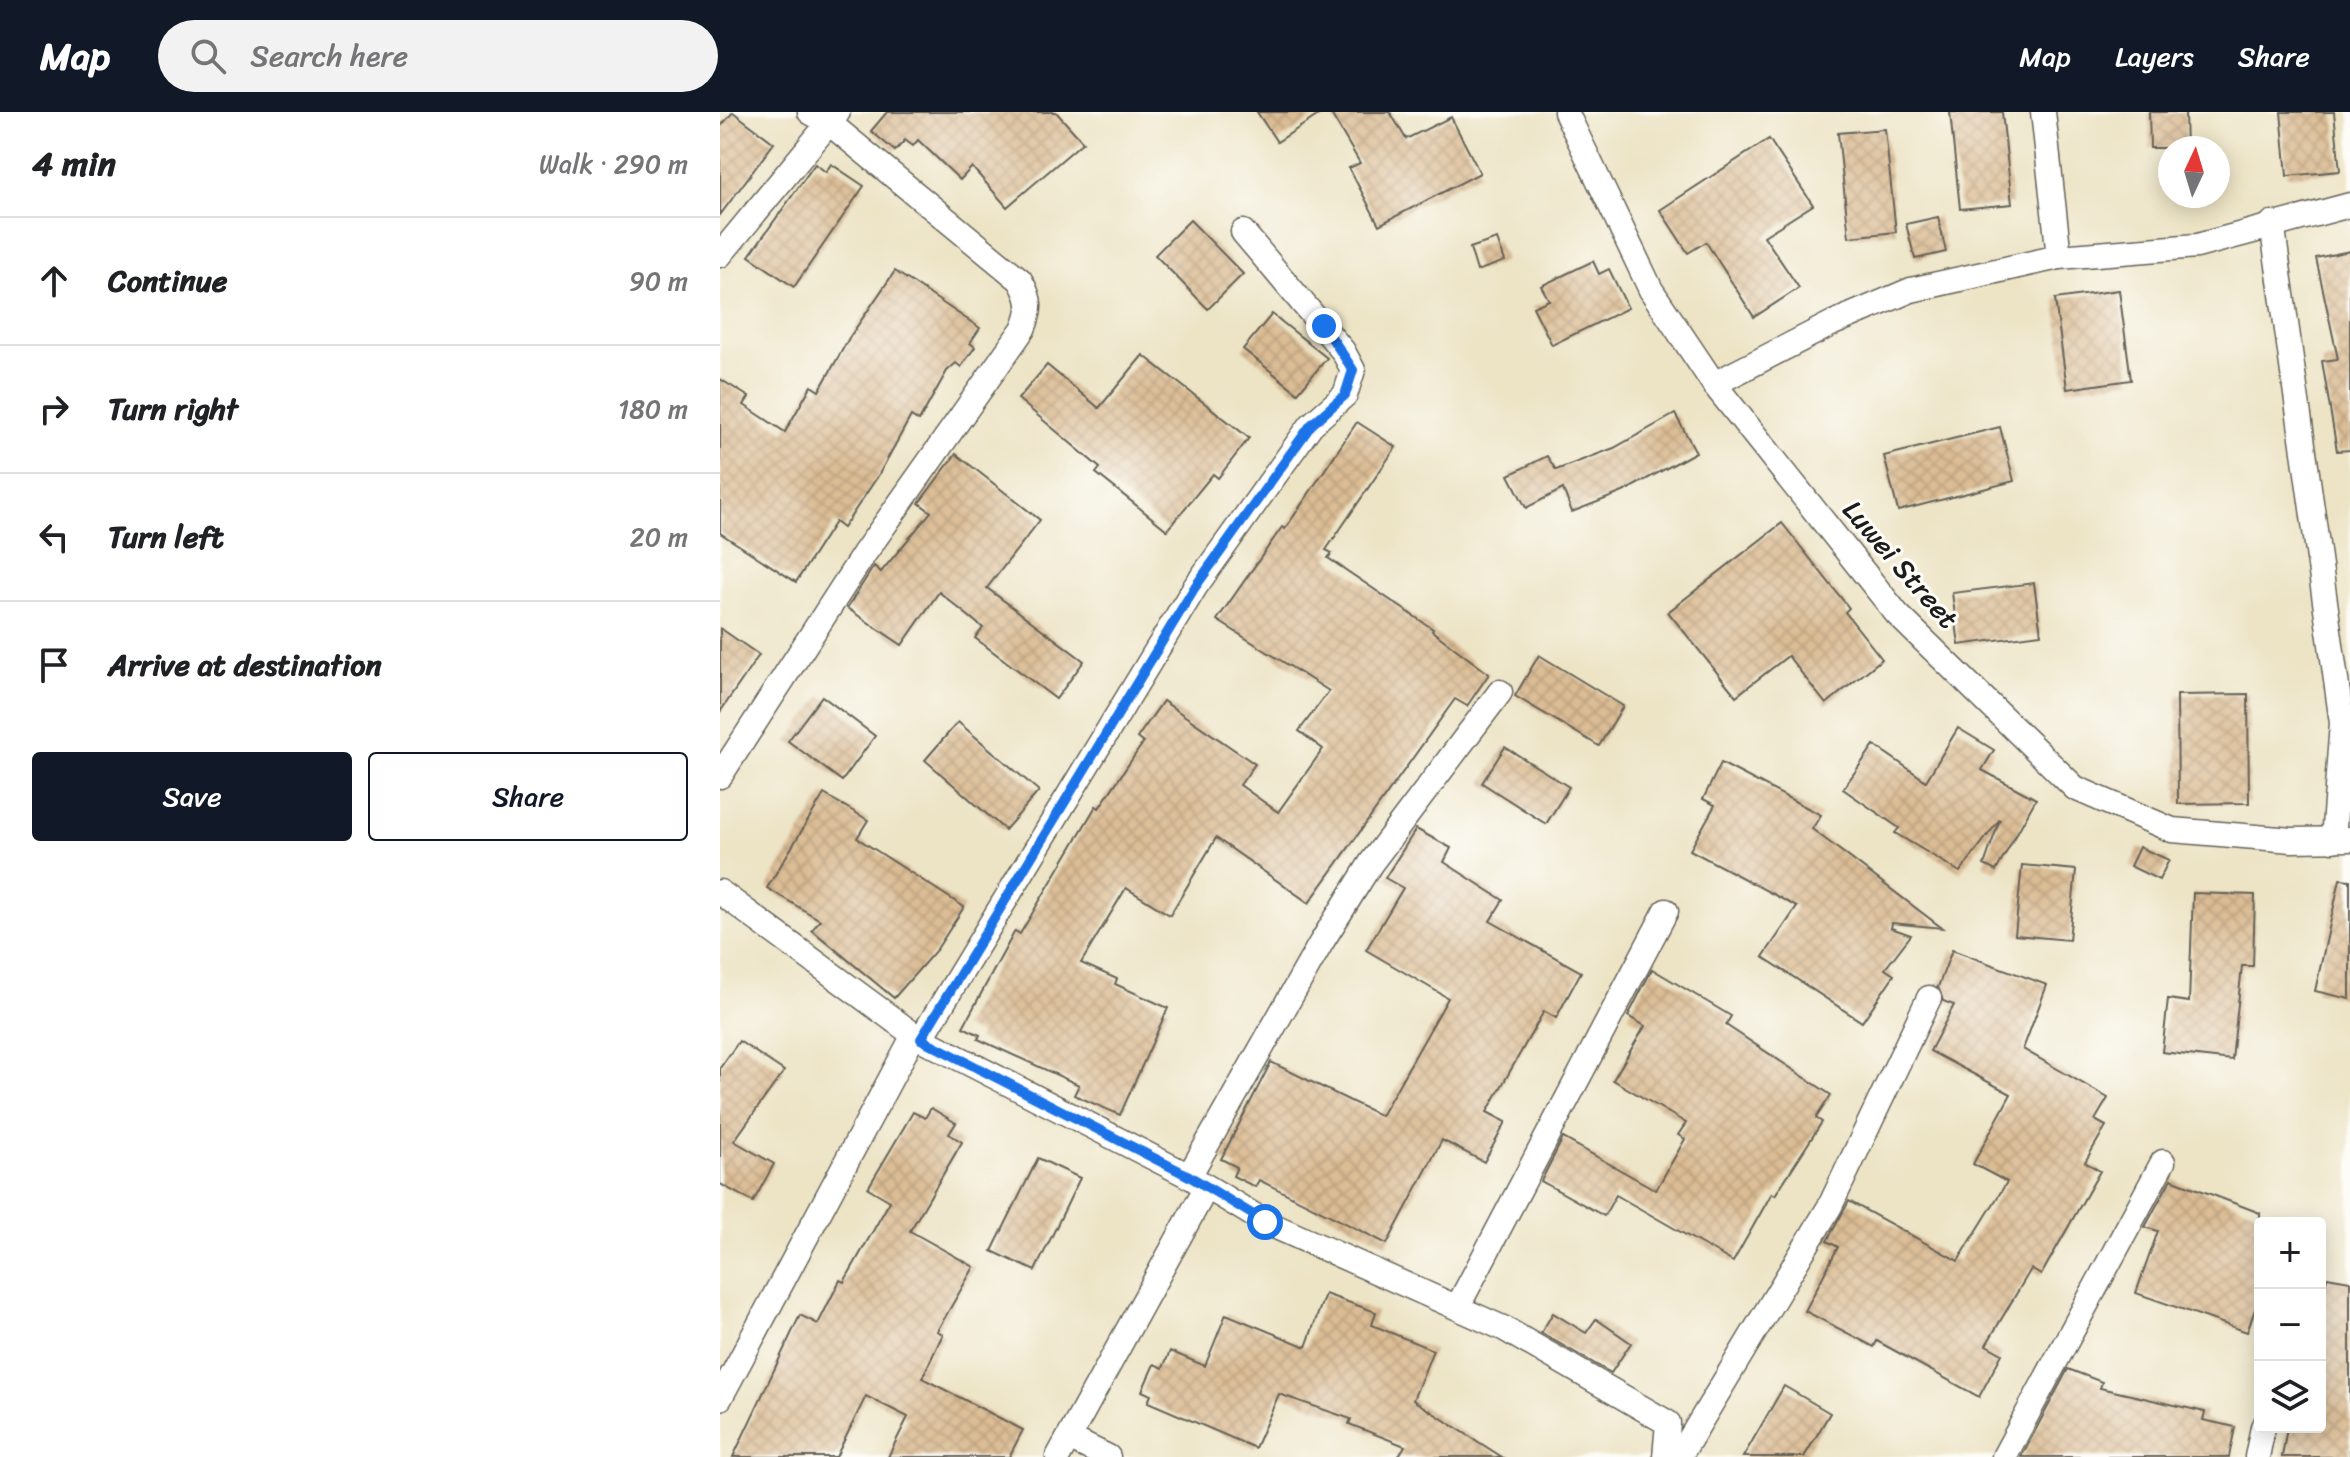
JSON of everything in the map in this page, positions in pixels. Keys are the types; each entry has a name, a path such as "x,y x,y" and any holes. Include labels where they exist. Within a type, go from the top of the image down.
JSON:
{"street":[{"name":"Luwei Street","path":"1566,112 1651,290 1714,384 1897,614 2075,788 2172,830 2292,840 2341,839"},
{"path":"2043,112 2059,257"},
{"path":"720,255 825,115 1020,280 1030,299 1029,314 1023,329 864,554 720,776"},
{"path":"1714,384 1833,323 1911,290 2059,257 2197,246 2272,223 2350,205"},
{"path":"2272,223 2342,723 2341,839"},
{"path":"720,1398 918,1037 1195,587 1311,425 1345,395 1353,370 1343,351 1243,232"},
{"path":"1108,1457 1063,1448 1321,943 1371,863 1500,692"},
{"path":"720,892 918,1037 1198,1182 1265,1222 1458,1306 1668,1423 1665,1457"},
{"path":"1458,1306 1666,911"},
{"path":"1679,1457 1830,1206 1929,998"},
{"path":"2004,1457 2163,1162"},
{"path":"2257,1457 2262,1433"}],"building":[{"path":"733,112 774,143 720,215 720,127"},
{"path":"887,112 1056,112 1083,142 1007,207 972,167 960,180 918,140 913,146 905,140 895,151 871,131"},
{"path":"1257,112 1323,112 1277,142"},
{"path":"1330,112 1390,112 1406,139 1451,117 1480,173 1379,225 1349,168 1360,163"},
{"path":"1950,112 2002,112 2012,204 1960,209"},
{"path":"2149,112 2185,112 2186,136 2158,136 2158,148 2150,148"},
{"path":"2281,112 2334,112 2340,171 2287,176"},
{"path":"1885,129 1896,232 1849,237 1838,133"},
{"path":"1769,139 1813,205 1764,236 1799,288 1754,317 1706,242 1688,253 1660,210"},
{"path":"815,164 826,172 831,164 864,186 794,287 749,256"},
{"path":"1938,217 1946,252 1915,259 1906,224"},
{"path":"1190,220 1243,274 1208,309 1155,255"},
{"path":"1497,239 1505,261 1477,271 1470,248"},
{"path":"2350,251 2350,450 2337,451 2322,361 2338,359 2316,258"},
{"path":"1593,261 1599,274 1609,269 1628,308 1552,345 1533,307 1549,300 1541,286"},
{"path":"895,271 980,328 970,343 975,347 961,367 956,363 947,371 919,421 911,416 878,476 843,528 835,522 796,582 720,533 720,379 749,397 744,405 785,432 811,386 819,391 849,338"},
{"path":"2119,290 2131,380 2067,389 2055,299"},
{"path":"1272,314 1327,358 1298,393 1243,349"},
{"path":"1143,355 1249,438 1218,478 1213,474 1167,530 1096,473 1100,468 1018,399 1047,365 1099,408"},
{"path":"1675,414 1696,452 1623,492 1572,512 1563,489 1526,508 1509,475 1547,456 1556,470 1614,448"},
{"path":"1357,422 1396,447 1326,550 1332,553 1328,558 1433,629 1489,674 1467,706 1455,699 1309,903 1216,838 1170,915 1126,888 1081,963 1117,979 1115,984 1168,1008 1120,1115 1074,1095 1079,1085 978,1039 980,1035 963,1027 1015,931 1020,934 1096,806 1099,808 1143,743 1137,738 1163,701 1255,764 1240,785 1278,812 1323,749 1299,731 1329,691 1217,620 1282,527 1285,529"},
{"path":"2000,427 2014,481 1898,511 1884,456"},
{"path":"956,454 1040,520 987,588 1084,661 1056,699 975,638 983,628 939,592 902,645 847,608 874,566 881,572 931,512 919,503"},
{"path":"1782,523 1849,608 1845,612 1882,659 1826,704 1788,656 1736,696 1668,612"},
{"path":"2034,583 2041,634 1959,645 1952,593"},
{"path":"720,628 759,655 720,712"},
{"path":"1539,655 1623,706 1599,746 1515,696"},
{"path":"2248,694 2249,803 2178,804 2177,695"},
{"path":"822,696 875,736 842,781 788,741"},
{"path":"958,722 1039,791 1005,830 925,760"},
{"path":"1958,728 1994,750 1982,770 2036,799 1996,871 1984,865 2000,819 1960,872 1895,833 1899,828 1843,789 1874,745 1926,781"},
{"path":"1505,747 1569,787 1546,824 1482,783"},
{"path":"1721,763 1821,815 1812,829 1942,928 1892,923 1891,928 1911,935 1885,969 1894,975 1862,1022 1763,957 1797,907 1690,850 1715,805 1703,799"},
{"path":"824,794 868,820 857,838 964,907 937,949 894,998 812,930 820,920 767,888"},
{"path":"1416,829 1451,848 1444,862 1503,900 1490,921 1581,972 1556,1018 1544,1011 1487,1112 1506,1122 1484,1162 1442,1140 1387,1244 1259,1180 1255,1187 1233,1176 1237,1167 1221,1159 1271,1062 1381,1116 1448,998 1366,950 1403,888 1385,878"},
{"path":"2139,847 2169,860 2159,880 2130,866"},
{"path":"2022,865 2076,870 2069,940 2015,935"},
{"path":"2340,879 2350,880 2350,999 2315,991"},
{"path":"2193,893 2255,895 2253,966 2242,966 2232,1060 2162,1052 2168,999 2189,1002"},
{"path":"1952,950 2047,985 2023,1049 2108,1098 2095,1120 2106,1126 2085,1162 2100,1171 2041,1275 2031,1269 1986,1345 2002,1354 1979,1397 1877,1341 1874,1347 1805,1311 1838,1247 1827,1241 1849,1201 1958,1261 2007,1182 1973,1164 2011,1094 1930,1051 1954,1005 1943,1001 1938,987"},
{"path":"1652,969 1731,1016 1726,1025 1831,1095 1816,1118 1822,1122 1775,1195 1772,1193 1733,1262 1616,1195 1604,1216 1541,1181 1563,1138 1656,1190 1685,1139 1678,1135 1686,1123 1613,1080 1645,1026 1628,1016"},
{"path":"739,1041 784,1071 734,1141 774,1164 753,1202 720,1184 720,1068"},
{"path":"931,1108 956,1123 949,1134 962,1142 910,1231 974,1267 937,1331 943,1334 922,1378 1023,1430 1009,1457 888,1457 908,1417 866,1396 836,1457 733,1457 800,1315 818,1324 840,1280 844,1282 890,1201 868,1188 913,1112 925,1118"},
{"path":"1038,1158 1080,1178 1035,1271 992,1251"},
{"path":"2171,1179 2260,1213 2260,1217 2254,1217 2254,1312 2247,1332 2136,1293 2158,1231 2145,1227"},
{"path":"2327,1277 2350,1281 2350,1457 2282,1457 2286,1433 2326,1433"},
{"path":"1325,1294 1376,1312 1372,1325 1433,1350 1413,1400 1502,1457 1398,1457 1405,1446 1349,1424 1351,1419 1279,1394 1255,1448 1148,1402 1151,1395 1142,1391 1154,1364 1163,1368 1170,1351 1205,1366 1226,1314 1306,1347"},
{"path":"1553,1313 1586,1333 1596,1319 1631,1343 1611,1373 1541,1333"},
{"path":"2068,1369 2102,1382 2100,1388 2205,1412 2203,1420 2235,1427 2229,1457 2021,1457"},
{"path":"1784,1386 1830,1413 1804,1457 1743,1457"}],"route":[{"path":"1265,1222 1189,1176 921,1039 1195,587 1311,425 1345,395 1353,370 1324,326"}]}
